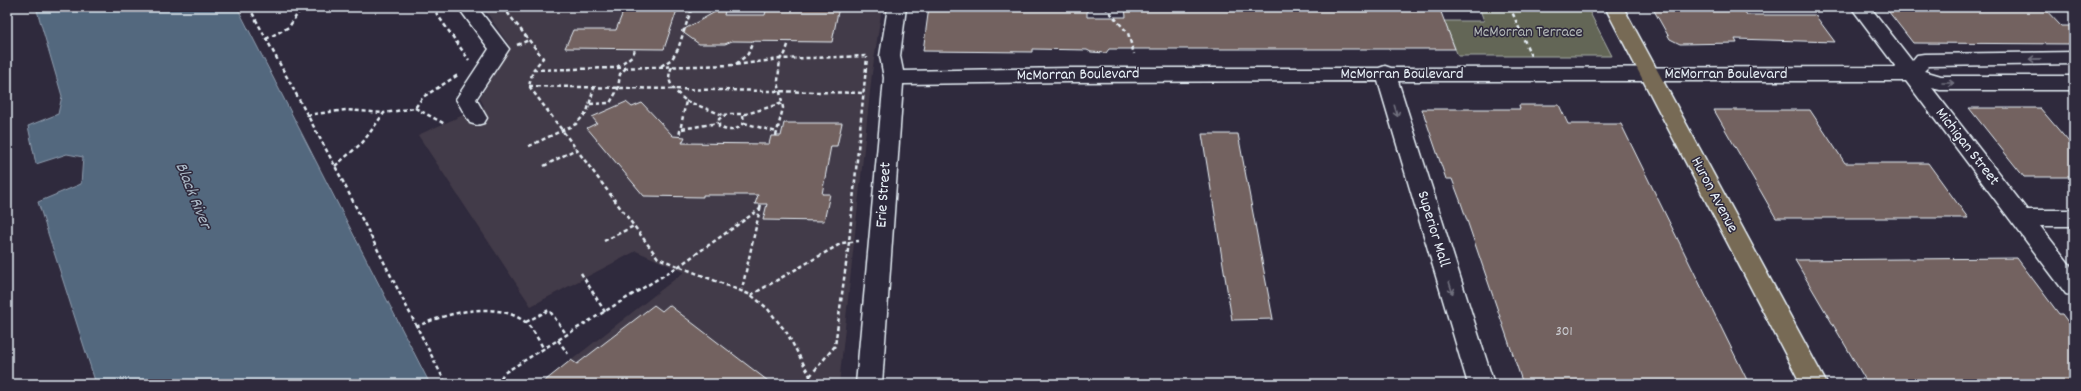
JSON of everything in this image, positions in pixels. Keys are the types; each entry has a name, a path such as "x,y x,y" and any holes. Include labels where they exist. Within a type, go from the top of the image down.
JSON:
{"main road":[{"name":"Huron Avenue","path":"1614,7 1814,384"}],"street":[{"path":"467,7 499,49 466,99 477,118"},
{"name":"Erie Street","path":"870,384 894,78 890,56 897,7"},
{"name":"Michigan Street","path":"1860,7 2074,287"},
{"path":"1910,74 1924,60 2074,58"},
{"name":"McMorran Boulevard","path":"894,78 1078,75 1650,73 1910,74 1940,83 2073,84"},
{"name":"Superior Mall","path":"1385,74 1481,384"},
{"path":"2022,218 2074,218"}],"path":[{"path":"249,7 335,166 446,384"},
{"path":"266,39 289,27 302,7"},
{"path":"432,7 472,65 496,53 529,40"},
{"path":"503,7 543,58 536,64 529,79 529,86 658,258 751,294 767,308 787,333 810,376"},
{"path":"660,66 672,59 678,49 692,7"},
{"path":"1105,7 1128,33 1134,54"},
{"path":"1510,7 1538,74"},
{"path":"735,65 748,54 753,42"},
{"path":"776,136 783,108 778,81 780,59 785,54 789,42"},
{"path":"616,68 632,56 636,48"},
{"path":"808,384 810,376 835,346 849,242 868,49"},
{"path":"533,70 735,65 780,59 867,56"},
{"path":"672,66 668,76 672,89 686,101 723,115 734,112 743,115 783,103"},
{"path":"590,104 610,103 618,89 620,74 626,68"},
{"path":"415,108 423,97 461,72"},
{"path":"529,86 864,93"},
{"path":"529,146 562,131 582,118 590,104 594,88"},
{"path":"679,136 682,129 686,101"},
{"path":"307,115 327,110 359,108 384,113 415,108 444,124"},
{"path":"335,166 354,152 373,134 384,113"},
{"path":"682,129 718,123 723,115"},
{"path":"718,123 719,127 729,131 741,127 744,123 743,115"},
{"path":"744,123 777,132"},
{"path":"544,166 576,149"},
{"path":"742,290 761,204"},
{"path":"496,384 504,373 679,266 760,209"},
{"path":"604,241 634,226"},
{"path":"751,294 842,243 881,239"},
{"path":"581,272 605,312"},
{"path":"416,327 448,314 482,310 511,316 526,322 544,349"},
{"path":"526,322 549,310 567,335"},
{"path":"558,340 568,354"}],"shaded area":[{"path":"483,7 882,7 872,73 839,384 541,384 684,272 636,251 531,306 418,135 484,106 480,98 509,45"}],"green space":[{"name":"McMorran Terrace","path":"1479,7 1587,7 1612,56 1458,56 1444,21 1484,21"}],"water":[{"name":"Black River","path":"36,7 237,7 430,384 96,384 38,202 81,184 83,157 67,154 36,164 28,126 58,114 62,96"}],"building":[{"path":"625,7 678,7 664,49 565,48 573,30 616,30"},
{"path":"726,7 724,15 765,15 767,7 839,7 832,42 732,41 725,44 699,44 681,31"},
{"path":"929,7 1087,7 1087,17 1126,17 1125,7 1439,7 1455,49 1109,49 1106,53 1091,52 1087,50 1032,49 1032,52 923,51"},
{"path":"1652,7 1742,7 1747,15 1815,15 1835,42 1735,39 1737,43 1680,44 1670,39"},
{"path":"1885,7 2043,7 2061,26 2074,26 2074,44 1913,43"},
{"path":"626,102 632,107 642,103 673,136 685,137 682,143 769,144 771,136 781,136 784,123 842,123 837,146 831,146 822,194 830,194 824,221 763,220 767,204 755,204 758,195 703,195 703,197 644,196 587,128 597,123 592,117"},
{"path":"1519,105 1559,105 1568,124 1621,124 1749,384 1523,384 1460,200 1452,179 1446,179 1422,109 1520,109"},
{"path":"1969,108 2040,108 2074,148 2074,177 2024,177"},
{"path":"1714,110 1810,110 1845,163 1928,163 1968,218 1776,218"},
{"path":"1202,134 1238,134 1273,319 1232,320"},
{"path":"2017,258 2059,314 2062,314 2074,330 2074,384 1868,384 1795,260"},
{"path":"654,305 662,311 669,305 772,384 541,384 571,360 577,364"}]}
